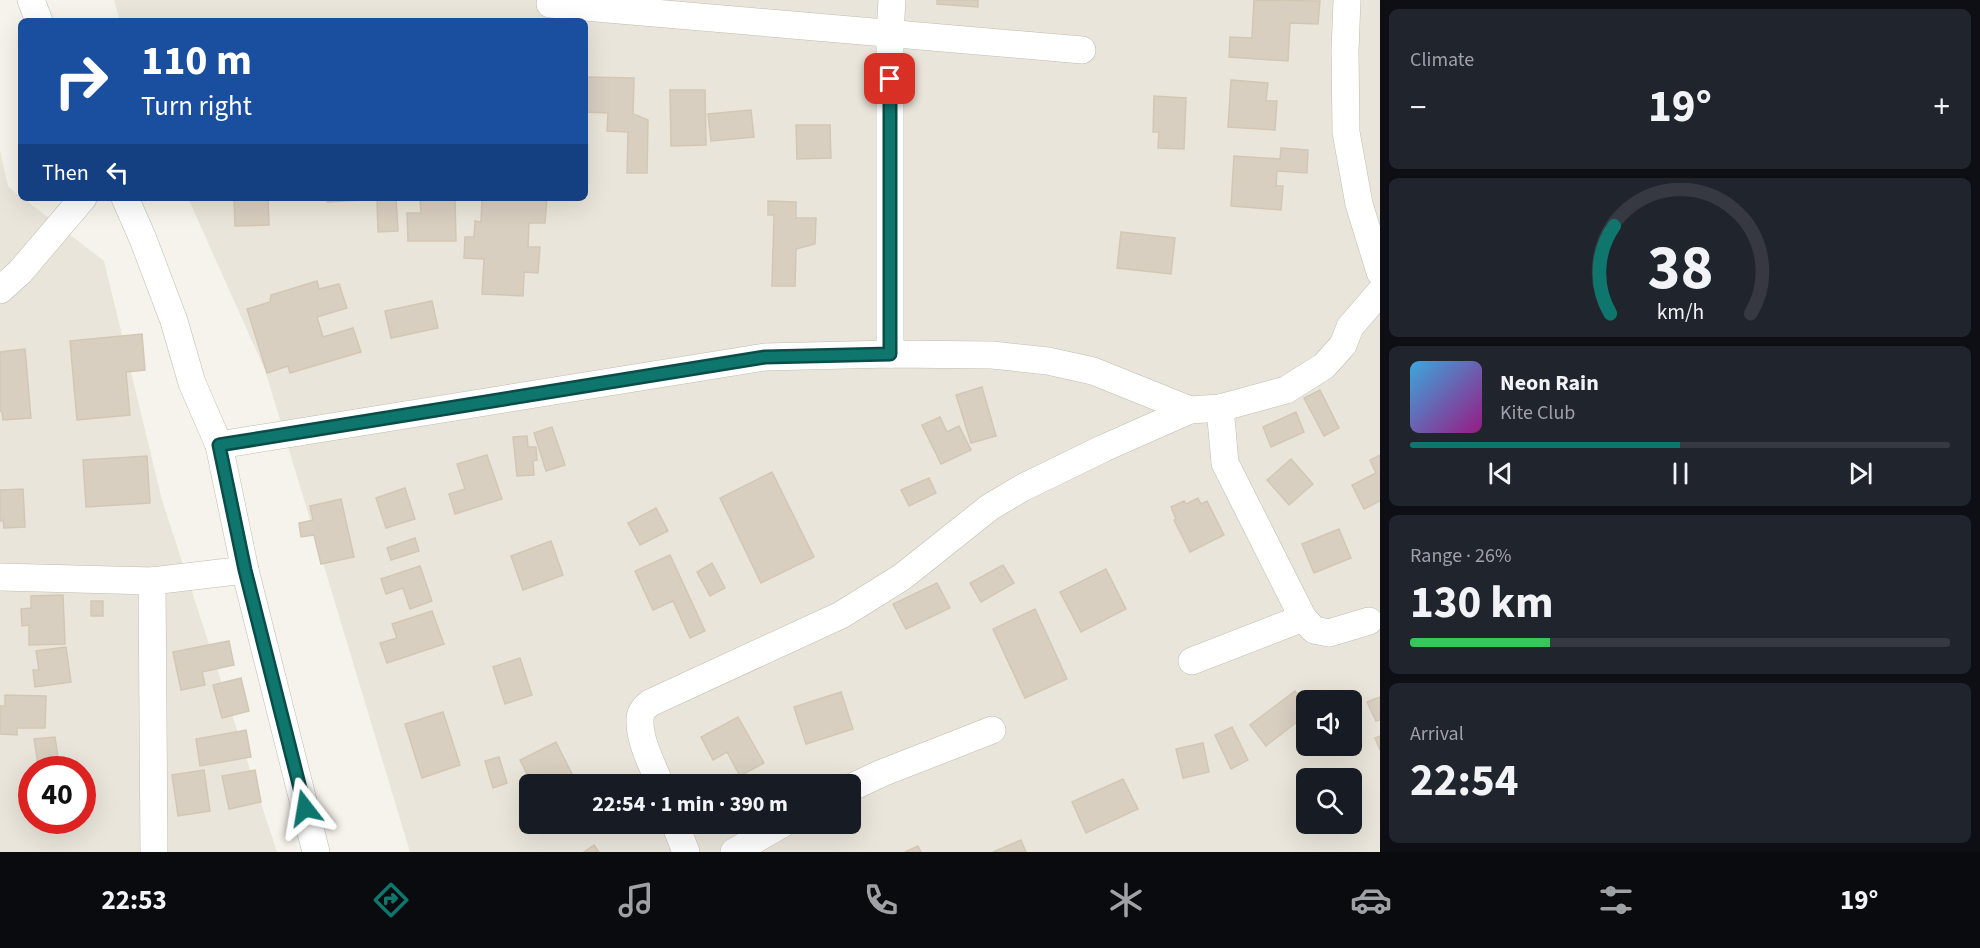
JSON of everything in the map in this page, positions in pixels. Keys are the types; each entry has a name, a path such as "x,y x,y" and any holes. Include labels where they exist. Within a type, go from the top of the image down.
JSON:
{"street":[{"path":"31,0 38,18"},
{"path":"890,354 890,33 892,0"},
{"path":"1347,0 1346,132 1359,204 1380,272"},
{"path":"550,4 1082,50"},
{"path":"0,290 20,272 80,201"},
{"path":"126,201 144,239 174,321 192,383 219,445 245,570 316,852"},
{"path":"656,774 644,742 640,717 650,702 841,615 902,577 990,507 1104,447 1190,410 1220,408 1286,390 1324,366 1343,345 1350,327 1380,292"},
{"path":"219,445 765,357 890,354 992,355 1048,361 1093,371 1190,410"},
{"path":"1220,408 1225,464 1303,618 1314,630 1329,633 1369,621"},
{"path":"0,577 152,581 245,570"},
{"path":"152,581 154,852"},
{"path":"1192,662 1303,618"},
{"path":"861,783 992,730"},
{"path":"679,834 686,852"},
{"path":"734,852 765,834"}],"shaded area":[{"path":"114,0 1380,0 1380,852 410,852 265,370 189,201 588,201 588,18 119,18"},
{"path":"0,151 8,186 18,195 18,201 27,201 104,261 162,500 277,852 0,852"}],"building":[{"path":"937,0 978,0 978,7 937,4"},
{"path":"1254,0 1320,1 1318,24 1290,23 1288,61 1229,57 1230,37 1252,38"},
{"path":"588,77 634,78 633,114 648,120 647,173 627,173 628,132 607,131 608,113 588,112"},
{"path":"1231,80 1268,83 1266,101 1277,101 1275,130 1228,127"},
{"path":"670,90 705,90 706,145 671,146"},
{"path":"1154,96 1186,98 1184,149 1158,148 1159,132 1153,132"},
{"path":"751,110 754,137 711,141 708,114"},
{"path":"796,125 830,125 831,158 797,159"},
{"path":"1281,148 1308,150 1307,173 1277,171 1276,186 1283,186 1281,210 1231,206 1234,156 1280,159"},
{"path":"234,201 268,201 269,225 235,226"},
{"path":"377,201 396,201 398,231 378,232"},
{"path":"420,201 455,201 456,241 408,241 407,213 421,213"},
{"path":"482,201 547,201 545,223 529,223 528,247 540,247 538,273 524,272 523,296 482,294 484,259 464,258 465,237 474,237 475,221 481,222"},
{"path":"768,201 796,202 796,218 816,218 815,244 796,249 795,286 772,286 774,215 768,215"},
{"path":"1121,232 1175,238 1171,274 1117,268"},
{"path":"317,281 319,289 339,284 347,308 317,317 323,337 353,328 361,352 290,373 288,366 267,373 247,309 270,302 271,295"},
{"path":"432,301 438,328 391,338 385,311"},
{"path":"142,334 145,370 126,372 130,415 77,420 70,341"},
{"path":"25,349 31,418 3,420 0,411 0,352"},
{"path":"982,387 996,436 971,443 956,395"},
{"path":"1320,390 1339,428 1324,436 1304,398"},
{"path":"1296,412 1304,432 1271,447 1263,427"},
{"path":"940,417 947,432 959,426 971,450 941,464 922,425"},
{"path":"552,427 565,465 546,471 534,433"},
{"path":"527,436 528,447 536,447 537,460 533,461 534,475 517,476 513,437"},
{"path":"487,455 502,499 455,514 449,494 465,489 457,464"},
{"path":"1380,455 1380,501 1364,509 1352,485 1376,473 1370,460"},
{"path":"147,456 150,503 86,507 83,460"},
{"path":"1291,459 1313,484 1289,505 1267,480"},
{"path":"772,472 814,557 761,583 720,498"},
{"path":"929,478 936,493 909,506 901,490"},
{"path":"405,488 415,519 386,528 376,498"},
{"path":"23,489 25,527 4,528 3,520 0,521 0,490"},
{"path":"1198,498 1201,504 1207,501 1224,535 1190,552 1174,520 1176,519 1171,507 1184,501 1186,504"},
{"path":"341,499 354,557 321,564 314,535 301,537 299,523 313,520 310,506"},
{"path":"656,508 668,531 640,545 628,523"},
{"path":"1339,529 1351,558 1314,573 1302,544"},
{"path":"415,538 419,551 391,560 387,548"},
{"path":"551,541 563,575 523,590 511,556"},
{"path":"670,555 705,631 690,638 673,601 653,610 635,571"},
{"path":"712,563 725,588 710,596 697,572"},
{"path":"1003,565 1014,583 981,602 970,583"},
{"path":"420,566 432,601 410,609 403,588 386,594 381,579"},
{"path":"1106,569 1126,609 1081,632 1060,592"},
{"path":"937,583 950,608 906,629 893,604"},
{"path":"63,595 65,644 29,645 29,625 22,626 21,609 31,608 31,596"},
{"path":"91,601 103,601 103,616 91,616"},
{"path":"1035,609 1067,679 1025,698 993,629"},
{"path":"432,611 444,644 387,663 380,643 397,638 392,624"},
{"path":"229,641 234,665 202,672 205,685 181,690 173,652"},
{"path":"66,647 71,682 35,687 33,670 39,670 36,651"},
{"path":"520,658 532,695 505,704 493,667"},
{"path":"241,678 249,711 222,718 213,685"},
{"path":"841,692 853,729 806,744 794,707"},
{"path":"1296,692 1296,723 1266,746 1250,725"},
{"path":"5,695 46,696 45,728 17,728 17,735 0,734 0,706 5,706"},
{"path":"1380,697 1380,720 1376,721 1367,702"},
{"path":"443,712 460,765 422,778 405,724"},
{"path":"738,717 764,763 744,774 739,774 727,752 713,760 701,737"},
{"path":"1232,727 1248,760 1231,769 1215,735"},
{"path":"246,730 251,757 200,766 196,739"},
{"path":"1380,736 1380,750 1375,738"},
{"path":"55,737 58,756 37,756 34,739"},
{"path":"556,742 572,774 527,774 520,760"},
{"path":"1203,743 1209,772 1183,778 1176,749"},
{"path":"499,757 507,783 493,788 485,761"},
{"path":"204,770 210,811 178,816 172,775"},
{"path":"255,770 261,802 229,809 222,776"},
{"path":"1123,779 1138,809 1086,833 1072,802"},
{"path":"1021,840 1026,852 993,852"},
{"path":"594,845 599,852 584,852"},
{"path":"918,846 921,852 905,852"}],"route":[{"path":"305,808 245,570 219,445 765,357 890,354 890,79"}]}
